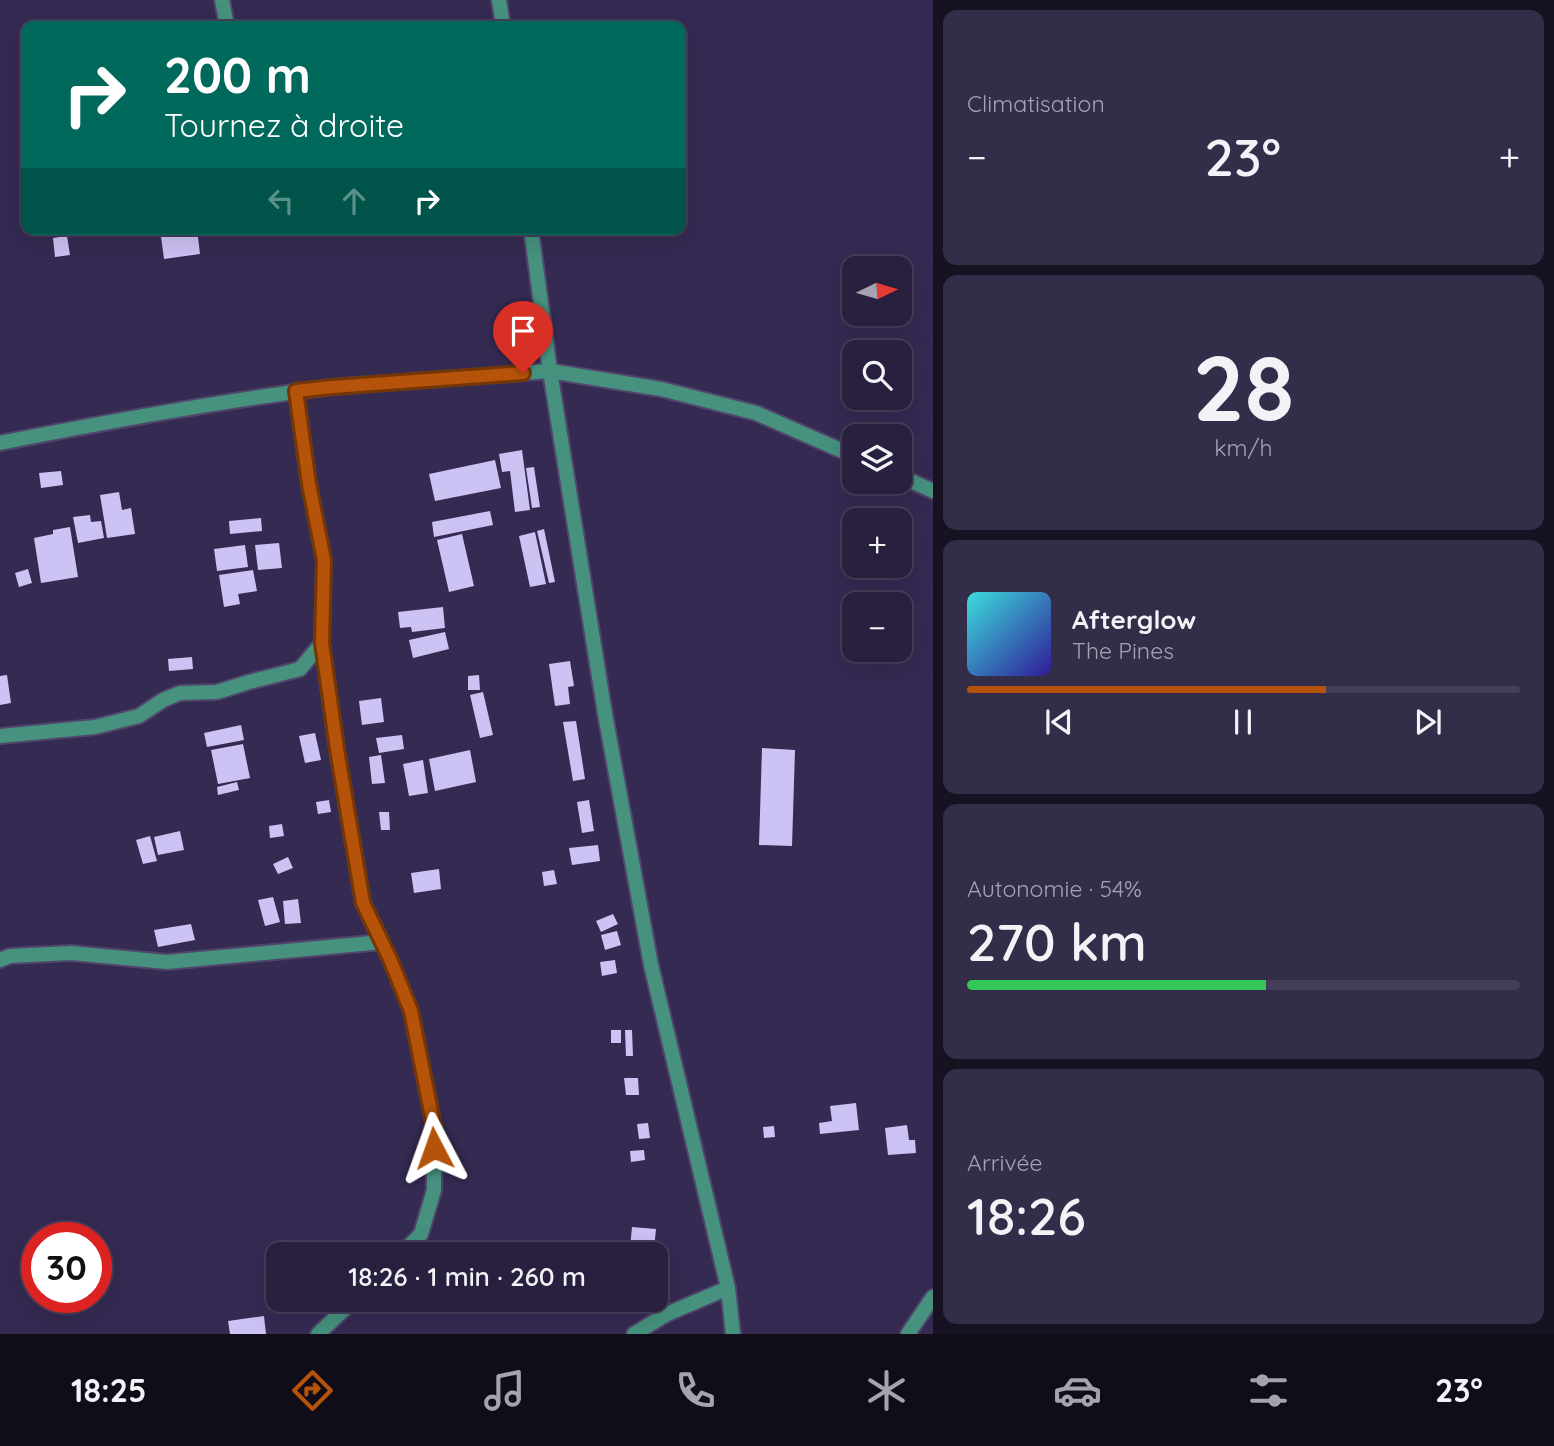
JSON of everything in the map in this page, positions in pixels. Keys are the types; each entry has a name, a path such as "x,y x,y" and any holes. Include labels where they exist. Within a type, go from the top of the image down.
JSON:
{"street":[{"path":"222,0 226,21"},
{"path":"499,0 502,21"},
{"path":"532,235 550,371 604,714 651,965 728,1288 733,1334"},
{"path":"0,443 296,391 550,371 660,389 756,413 842,451"},
{"path":"296,391 309,484 324,560 322,643 363,903 411,1011 434,1127 434,1190 421,1234 413,1242"},
{"path":"912,481 933,491"},
{"path":"0,736 95,727 139,716 163,700 180,693 217,692 300,669 322,643"},
{"path":"0,960 10,956 71,953 167,962 382,943"},
{"path":"634,1334 667,1314 728,1288"},
{"path":"908,1334 933,1297"},
{"path":"318,1334 341,1312"}],"building":[{"path":"161,235 198,235 200,254 164,259"},
{"path":"67,236 70,255 55,257 53,238"},
{"path":"522,450 530,510 515,512 510,471 502,472 499,454"},
{"path":"495,460 501,488 435,501 429,474"},
{"path":"534,467 540,507 532,508 526,468"},
{"path":"61,471 63,485 41,488 39,473"},
{"path":"119,492 122,510 131,508 135,534 107,538 100,495"},
{"path":"490,511 493,525 434,537 432,522"},
{"path":"90,515 91,522 101,521 104,538 78,543 73,517"},
{"path":"261,518 262,531 230,534 229,521"},
{"path":"70,527 78,577 41,583 34,538"},
{"path":"544,529 555,582 549,583 537,531"},
{"path":"535,532 546,584 530,587 519,536"},
{"path":"462,534 474,586 449,592 437,540"},
{"path":"279,543 282,568 258,570 255,545"},
{"path":"245,545 248,567 217,571 214,549"},
{"path":"28,569 32,583 19,587 15,573"},
{"path":"253,570 257,591 238,594 240,604 224,607 219,575"},
{"path":"443,607 445,628 412,632 411,627 400,628 398,612"},
{"path":"445,632 449,649 413,658 409,640"},
{"path":"192,657 193,669 169,671 168,659"},
{"path":"570,661 574,686 568,687 570,704 555,706 549,664"},
{"path":"7,675 11,703 0,705 0,676"},
{"path":"479,675 480,690 468,690 468,676"},
{"path":"483,692 493,735 480,738 470,695"},
{"path":"381,698 384,722 362,725 359,701"},
{"path":"576,721 585,779 573,781 563,722"},
{"path":"241,725 244,740 207,747 204,733"},
{"path":"315,733 321,760 305,763 299,736"},
{"path":"402,735 404,749 379,753 376,738"},
{"path":"243,744 250,778 218,784 211,750"},
{"path":"762,748 795,750 792,846 759,845"},
{"path":"470,750 476,782 435,791 429,759"},
{"path":"381,755 385,783 372,784 369,757"},
{"path":"423,760 428,793 409,796 403,764"},
{"path":"237,782 239,790 218,795 217,787"},
{"path":"329,800 331,812 318,814 316,802"},
{"path":"589,800 594,831 582,833 577,802"},
{"path":"379,812 389,812 390,830 381,830"},
{"path":"282,824 284,836 270,838 269,826"},
{"path":"180,831 184,850 158,855 154,837"},
{"path":"150,836 157,861 143,864 136,840"},
{"path":"598,845 600,861 572,865 569,848"},
{"path":"288,857 293,868 278,874 273,864"},
{"path":"439,869 441,889 414,893 411,873"},
{"path":"554,870 557,884 544,886 542,872"},
{"path":"273,897 280,922 265,926 258,900"},
{"path":"298,899 301,923 285,924 283,901"},
{"path":"613,914 618,924 601,932 596,921"},
{"path":"191,924 195,940 158,947 154,930"},
{"path":"617,931 621,945 605,950 601,935"},
{"path":"615,960 617,973 602,976 600,962"},
{"path":"611,1030 621,1030 621,1043 611,1043"},
{"path":"625,1030 632,1030 633,1056 626,1056"},
{"path":"624,1078 638,1078 639,1095 626,1095"},
{"path":"856,1103 859,1130 820,1134 819,1123 832,1121 830,1106"},
{"path":"648,1123 650,1138 639,1139 637,1124"},
{"path":"907,1125 909,1140 915,1140 916,1153 888,1155 885,1128"},
{"path":"774,1126 775,1137 764,1138 763,1127"},
{"path":"644,1150 645,1160 631,1162 630,1151"},
{"path":"632,1227 656,1229 655,1242 631,1242"},
{"path":"264,1316 266,1334 230,1334 228,1321"}],"route":[{"path":"434,1148 434,1127 411,1011 363,903 322,643 324,560 309,484 296,391 523,373"}]}
